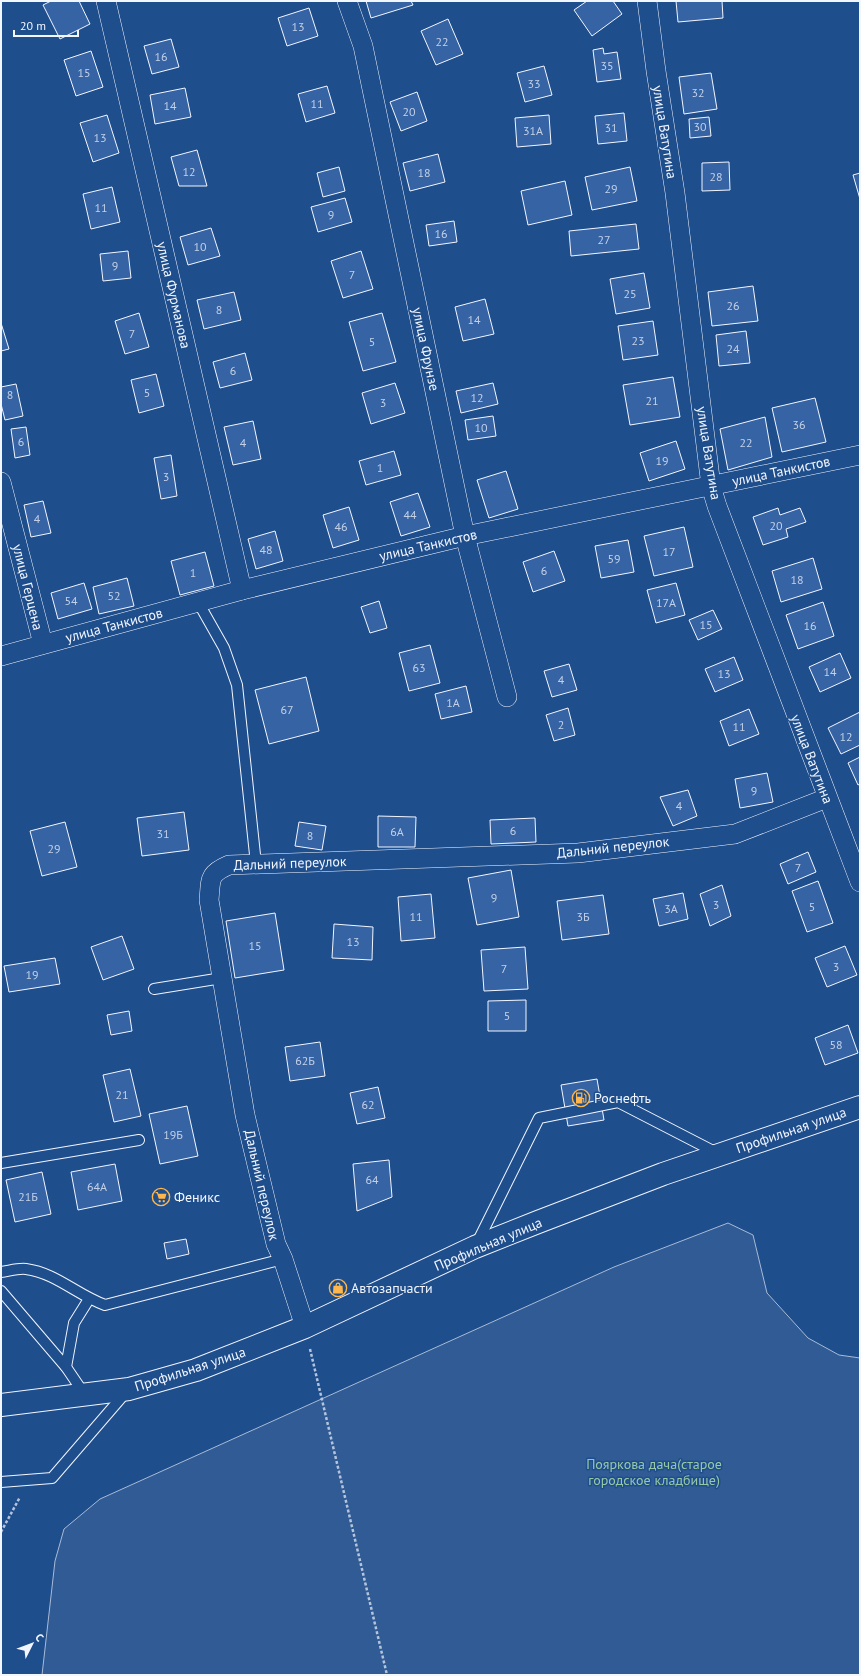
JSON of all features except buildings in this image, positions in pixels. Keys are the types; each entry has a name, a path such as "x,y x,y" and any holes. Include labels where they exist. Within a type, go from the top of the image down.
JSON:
{"main road":[{"name":"Профильная улица","path":"1,1405 129,1389 196,1370 305,1327 475,1247 718,1154 860,1107"}],"street":[{"name":"улица Фурманова","path":"106,1 242,590"},
{"name":"улица Фрунзе","path":"346,1 363,46 465,536 507,697"},
{"name":"улица Ватутина","path":"647,1 674,193 711,486 717,506 860,882"},
{"name":"улица Танкистов","path":"1,656 242,590 465,536 860,455"},
{"name":"улица Герцена","path":"1,482 43,644"},
{"name":"Дальний переулок","path":"305,1327 268,1219 245,1115 209,900 211,879 216,871 228,865 578,853 735,834 827,798"}],"lane":[{"path":"198,602 224,648 237,685 256,864"},
{"path":"154,989 222,978"},
{"path":"475,1247 539,1118 618,1102 718,1154"},
{"path":"1,1163 139,1140"},
{"path":"1,1272 25,1269 50,1275 89,1299 105,1305 213,1276 283,1260"},
{"path":"1,1290 66,1367 85,1395"},
{"path":"66,1367 74,1323 89,1299"},
{"path":"1,1482 52,1478 129,1389"}],"path":[{"path":"305,1327 387,1675"},
{"path":"1,1532 29,1480"}],"shaded area":[{"name":"Пояркова дача(старое городское кладбище)","path":"728,1223 753,1235 767,1293 808,1338 839,1355 860,1358 860,1675 42,1675 55,1561 64,1529 100,1499 614,1267"}],"place":[{"name":"Роснефть","path":"581,1098"},
{"name":"Феникс","path":"161,1197"},
{"name":"Автозапчасти","path":"338,1288"}]}
